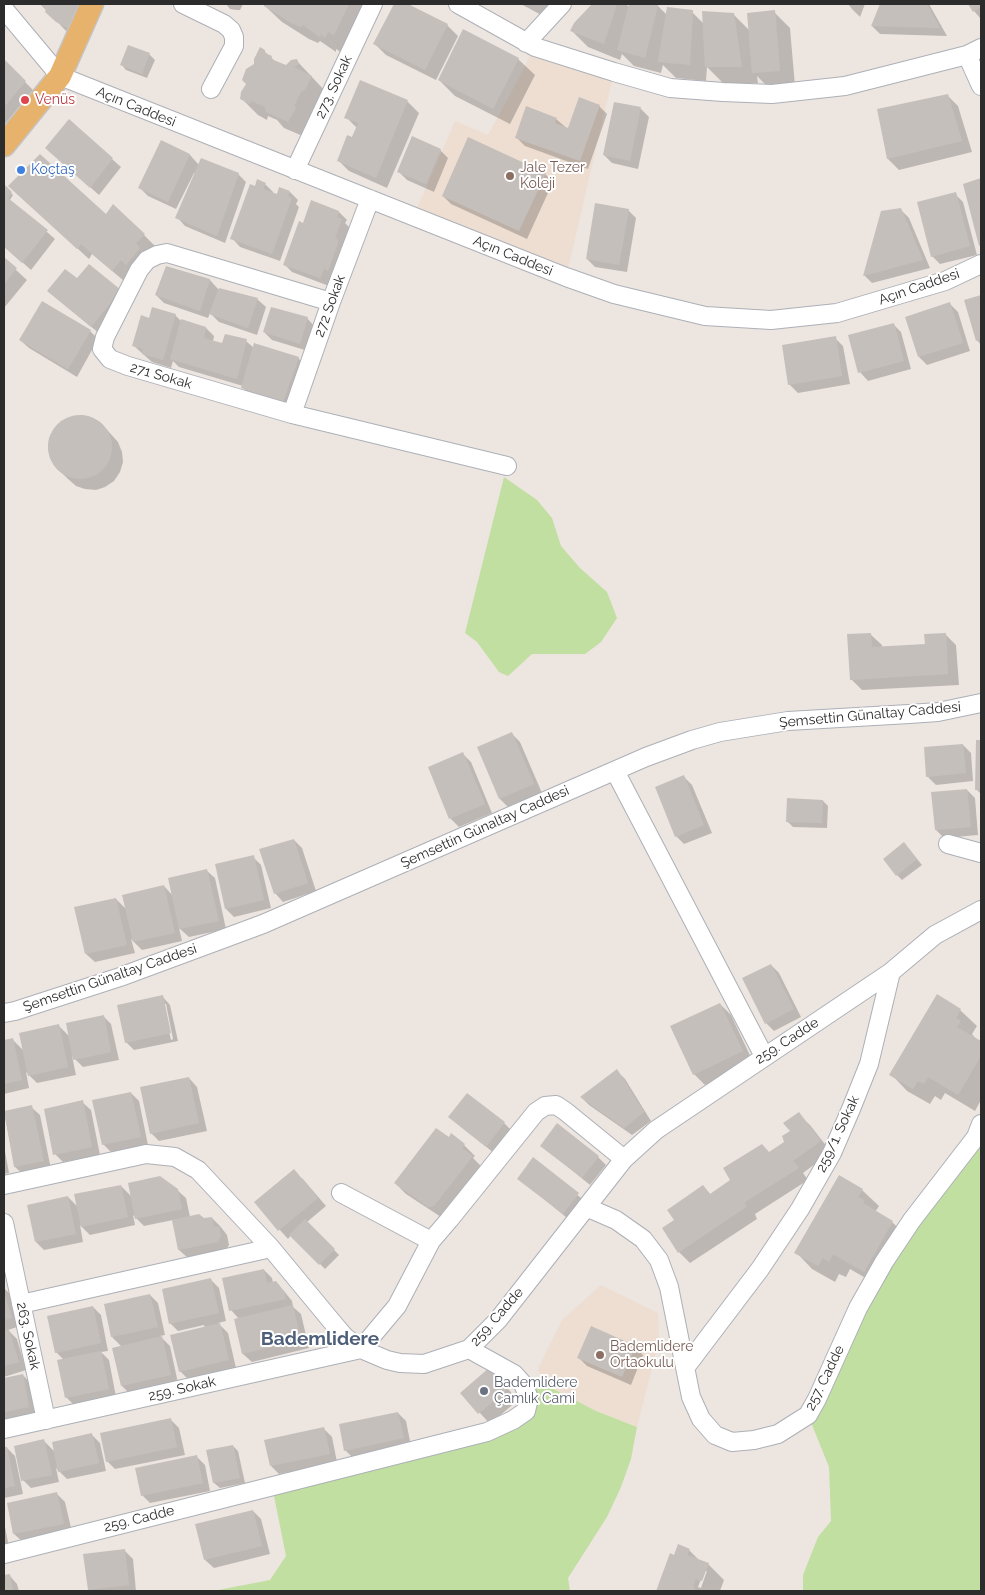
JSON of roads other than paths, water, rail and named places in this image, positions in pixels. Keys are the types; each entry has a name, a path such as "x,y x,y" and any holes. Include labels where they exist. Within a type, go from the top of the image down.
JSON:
{"main road":[{"path":"4,146 60,76 92,4"}],"street":[{"path":"183,4 224,24 231,30 234,37 234,46 211,89"},
{"name":"273. Sokak","path":"295,170 374,4"},
{"path":"458,4 526,43 670,88 772,94 845,86 974,52 981,86"},
{"path":"526,43 562,4"},
{"path":"4,9 60,76"},
{"name":"Açın Caddesi","path":"60,76 566,277 614,294 705,316 772,320 837,313 945,281 981,264"},
{"name":"272 Sokak","path":"292,414 331,302 370,199"},
{"name":"271 Sokak","path":"331,302 168,253 157,255 148,260 139,270 105,337 102,349 110,359 128,366 292,414 507,466"},
{"name":"Şemsettin Günaltay Caddesi","path":"4,1013 120,977 263,924 646,757 692,740 747,727 788,721 919,714 981,703"},
{"path":"614,771 764,1056"},
{"path":"948,844 981,853"},
{"path":"891,972 935,935 981,910"},
{"name":"259. Cadde","path":"4,1554 487,1432 513,1420 526,1411 529,1398 523,1384 514,1374 469,1349 498,1320 624,1159 656,1130 891,972"},
{"name":"259/1. Sokak","path":"685,1368 760,1269 800,1209 832,1153 869,1064 891,972"},
{"path":"361,1349 397,1306 431,1241 536,1112 545,1106 556,1105 565,1110 624,1159"},
{"name":"257. Cadde","path":"586,1207 616,1220 643,1239 660,1260 669,1287 691,1397 701,1419 715,1435 732,1442 754,1440 778,1434 808,1415 858,1308 884,1262 912,1220 976,1136 981,1124"},
{"path":"4,1185 146,1154 175,1157 198,1170 272,1248 333,1324 345,1337 361,1349 400,1364 424,1364 469,1349"},
{"path":"341,1193 431,1241"},
{"name":"263. Sokak","path":"4,1223 46,1420"},
{"path":"21,1304 272,1248"},
{"name":"259. Sokak","path":"4,1429 361,1349"}],"place":[{"name":"Venüs","path":"25,100"},
{"name":"Koçtaş","path":"21,170"},
{"name":"Jale Tezer Koleji","path":"510,176"},
{"name":"Bademlidere Ortaokulu","path":"600,1355"},
{"name":"Bademlidere Çamlık Cami","path":"484,1391"}],"district":[{"name":"Bademlidere","path":"320,1339"}]}
